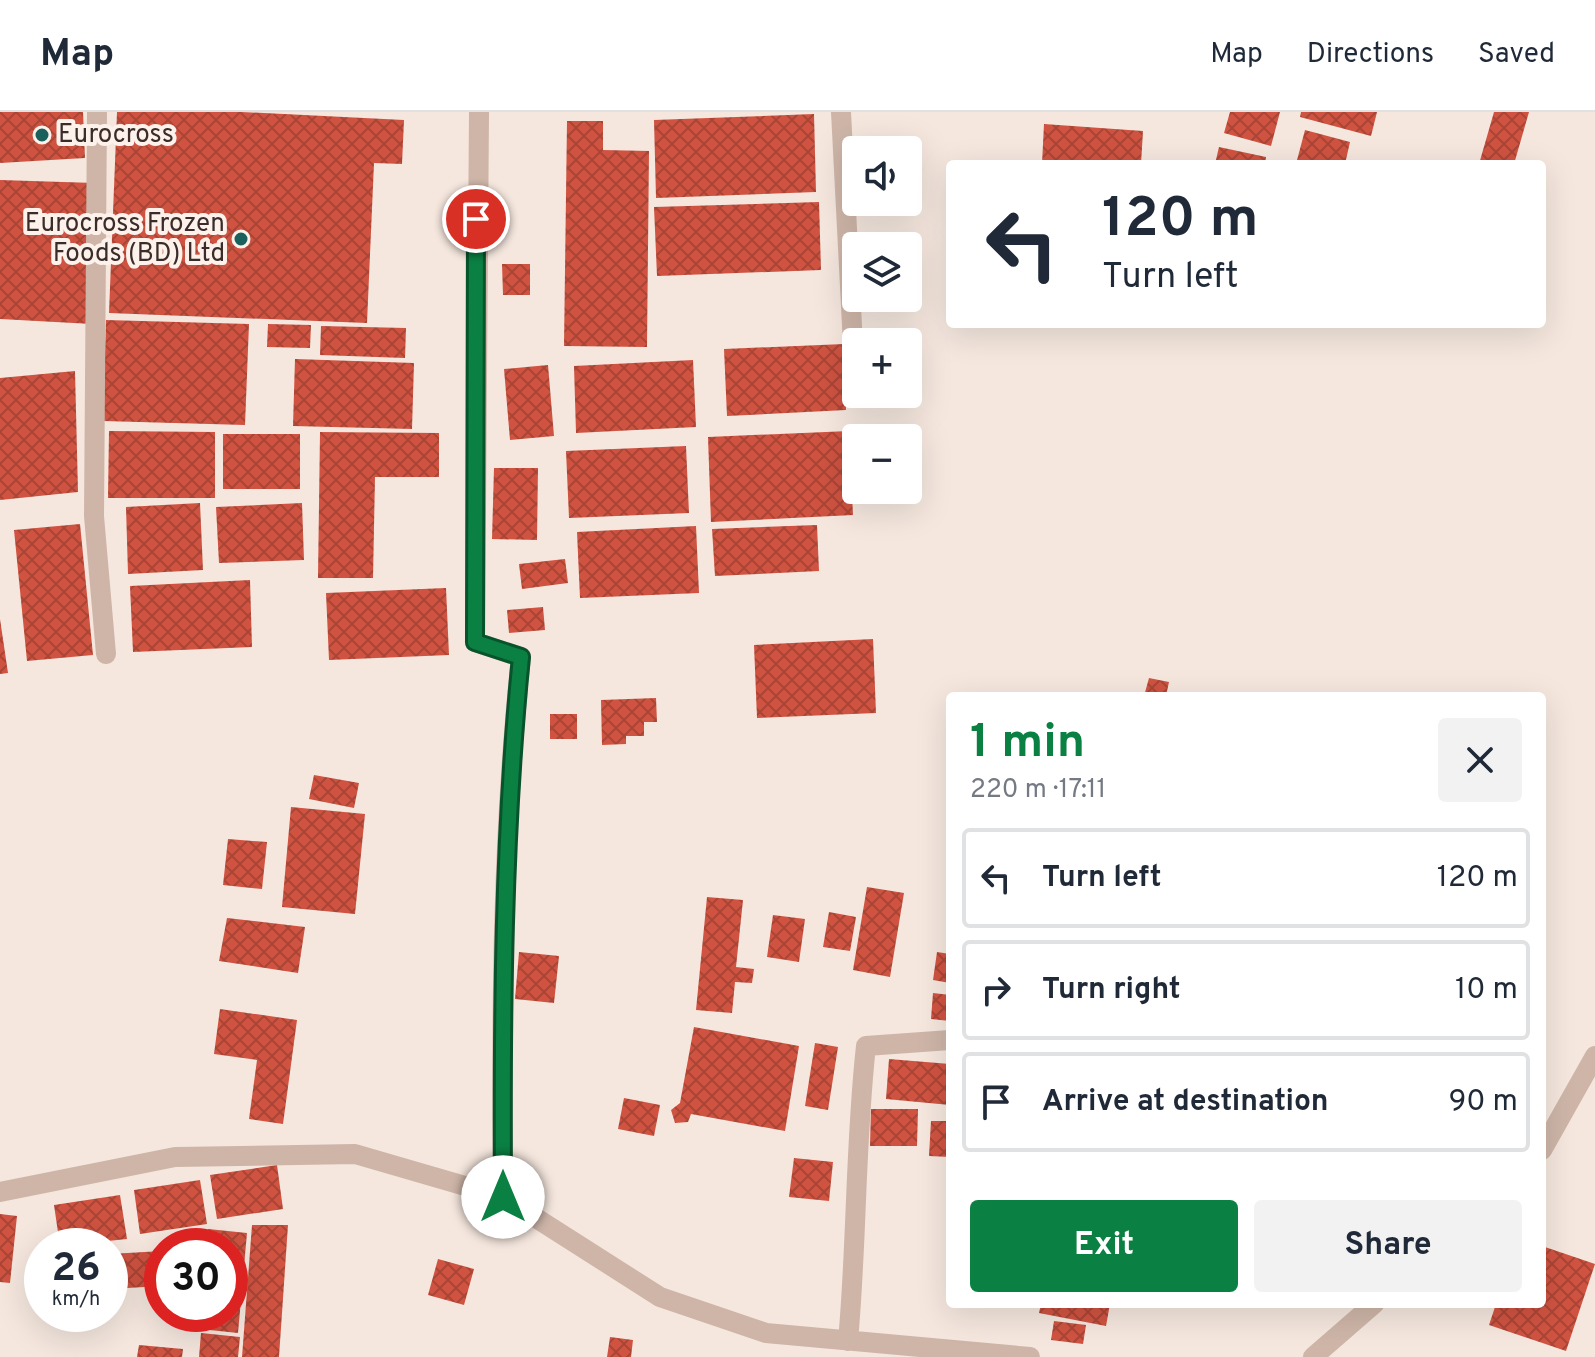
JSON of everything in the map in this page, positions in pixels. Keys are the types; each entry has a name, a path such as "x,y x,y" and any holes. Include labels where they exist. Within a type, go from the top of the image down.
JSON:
{"street":[{"path":"97,112 94,516 106,654"},
{"path":"479,112 475,642 521,657 514,722 506,903 503,1197"},
{"path":"841,112 852,328"},
{"path":"848,1341 857,1240 858,1117 866,1046 946,1040"},
{"path":"1546,1143 1595,1056"},
{"path":"0,1192 175,1157 355,1154 503,1197 660,1297 766,1333 1030,1357"},
{"path":"1313,1357 1369,1308"}],"building":[{"name":"Eurocross","path":"0,112 83,112 85,158 0,163"},
{"name":"Eurocross Frozen Foods (BD) Ltd","path":"117,112 242,112 404,120 402,164 374,163 367,323 109,313"},
{"path":"1230,112 1280,112 1271,146 1224,133"},
{"path":"1301,112 1377,112 1371,136 1300,117"},
{"path":"1494,112 1529,112 1515,160 1480,160"},
{"path":"814,114 816,192 656,198 654,120"},
{"path":"567,121 603,121 603,150 649,151 647,347 564,346"},
{"path":"1044,124 1143,131 1141,160 1042,160"},
{"path":"1305,130 1350,142 1346,160 1297,160"},
{"path":"1219,147 1266,157 1266,160 1216,160"},
{"path":"0,180 95,183 92,324 0,319"},
{"path":"819,202 821,270 657,276 654,207"},
{"path":"502,264 530,264 530,295 503,295"},
{"path":"106,320 249,324 245,425 103,421"},
{"path":"268,324 311,325 310,348 267,347"},
{"path":"321,326 406,328 405,358 320,355"},
{"path":"842,344 842,408 846,410 727,416 724,349"},
{"path":"295,359 414,363 412,429 293,426"},
{"path":"693,360 696,427 576,433 574,366"},
{"path":"548,365 554,436 510,440 504,369"},
{"path":"75,371 78,492 0,500 0,378"},
{"path":"109,431 215,432 215,498 108,498"},
{"path":"842,431 842,504 852,504 853,515 711,522 708,437"},
{"path":"320,432 439,433 439,477 375,477 373,578 318,578"},
{"path":"223,434 300,434 300,489 223,489"},
{"path":"686,446 689,513 569,518 566,451"},
{"path":"494,468 538,468 537,540 492,539"},
{"path":"200,503 203,570 128,574 126,507"},
{"path":"302,503 304,560 219,563 216,507"},
{"path":"80,524 93,655 27,661 14,530"},
{"path":"817,525 819,571 715,576 712,529"},
{"path":"696,526 699,593 580,598 577,532"},
{"path":"565,559 568,583 522,589 519,564"},
{"path":"250,580 252,647 133,652 130,586"},
{"path":"446,588 449,655 329,660 326,593"},
{"path":"543,607 545,630 509,633 507,610"},
{"path":"0,619 8,673 0,674"},
{"path":"873,639 876,713 757,718 754,645"},
{"path":"1149,678 1169,682 1167,692 1145,692"},
{"path":"656,698 657,722 644,722 644,736 626,736 626,744 602,745 601,700"},
{"path":"550,714 577,714 577,739 550,739"},
{"path":"314,775 359,783 354,808 309,799"},
{"path":"291,807 365,814 355,914 282,907"},
{"path":"228,839 267,842 262,889 223,885"},
{"path":"867,887 904,893 890,977 853,970"},
{"path":"707,897 743,900 736,967 754,969 752,983 735,982 732,1013 696,1010"},
{"path":"829,912 856,917 850,951 823,947"},
{"path":"773,915 805,919 799,962 767,957"},
{"path":"227,918 305,927 298,973 219,961"},
{"path":"519,952 559,956 554,1003 515,999"},
{"path":"937,952 946,953 946,982 933,980"},
{"path":"933,993 946,995 946,1021 931,1019"},
{"path":"220,1009 297,1020 283,1124 249,1119 257,1060 214,1054"},
{"path":"694,1027 799,1046 785,1131 691,1114 688,1122 675,1123 671,1110 680,1103"},
{"path":"815,1043 838,1047 828,1110 805,1106"},
{"path":"889,1059 946,1064 946,1105 886,1099"},
{"path":"624,1098 660,1105 654,1136 618,1129"},
{"path":"871,1109 918,1109 917,1146 870,1146"},
{"path":"931,1121 946,1121 946,1157 929,1156"},
{"path":"794,1158 833,1162 829,1201 789,1197"},
{"path":"277,1165 283,1209 217,1219 210,1175"},
{"path":"200,1180 207,1224 144,1228 144,1233 140,1234 134,1190"},
{"path":"120,1195 125,1228 57,1228 54,1205"},
{"path":"0,1214 17,1216 10,1283 0,1282"},
{"path":"252,1225 288,1225 279,1357 242,1357 244,1332 248,1332"},
{"path":"1546,1247 1595,1264 1566,1351 1489,1325 1495,1308 1546,1308"},
{"path":"144,1252 144,1287 128,1288 128,1253"},
{"path":"438,1259 474,1269 464,1305 428,1295"},
{"path":"1040,1308 1109,1308 1106,1326 1039,1313"},
{"path":"1054,1321 1086,1325 1083,1344 1051,1340"},
{"path":"201,1333 240,1337 238,1357 199,1357"},
{"path":"610,1337 633,1340 631,1357 607,1357"},
{"path":"139,1345 183,1349 182,1357 137,1357"}],"place":[{"name":"Eurocross","path":"42,135"},
{"name":"Eurocross Frozen Foods (BD) Ltd","path":"241,239"}],"route":[{"path":"476,219 475,642 521,657 514,722 506,903 502,1046 503,1197"}]}
